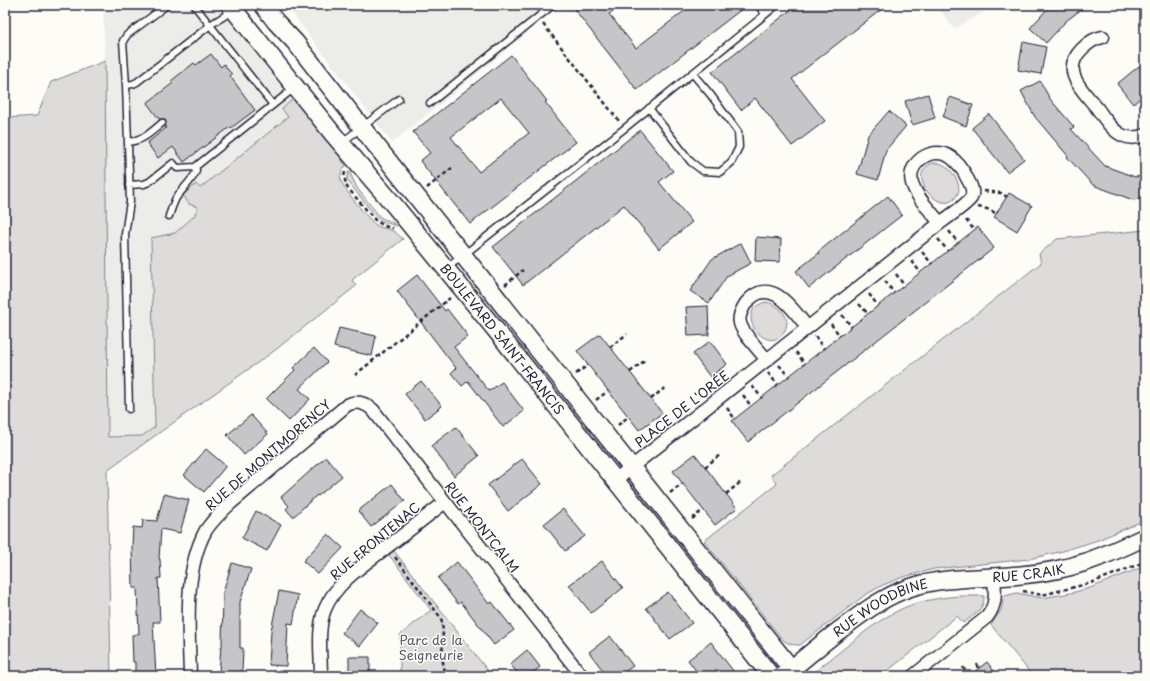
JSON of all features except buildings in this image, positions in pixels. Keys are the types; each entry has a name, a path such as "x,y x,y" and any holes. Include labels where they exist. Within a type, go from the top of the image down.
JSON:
{"street":[{"name":"BOULEVARD SAINT-FRANCIS","path":"263,5 276,22 295,42 631,467 790,674"},
{"name":"BOULEVARD SAINT-FRANCIS","path":"234,6 297,89 512,350 771,676"},
{"path":"1103,37 1093,40 1075,56 1072,71 1074,77 1115,131 1123,136 1132,138 1145,135"},
{"path":"944,227 919,196 912,184 912,171 918,162 923,157 936,153 948,156 964,173 972,190"},
{"name":"PLACE DE L'ORÉE","path":"615,480 767,360 811,332 944,227 969,200 972,190"},
{"path":"767,360 740,325 741,311 749,299 759,294 776,294 785,300 811,332"},
{"name":"RUE MONTCALM","path":"355,402 368,406 373,410 582,676"},
{"name":"RUE DE MONTMORENCY","path":"190,676 189,606 191,579 198,552 206,530 231,502 343,408 355,402"},
{"name":"RUE FRONTENAC","path":"321,676 321,629 325,610 330,601 343,583 445,502"},
{"name":"RUE CRAIK","path":"913,676 987,617 992,610 994,603 994,577 1031,574 1068,567 1104,555 1145,537"},
{"name":"RUE WOODBINE","path":"790,674 862,613 884,598 910,587 925,584 950,580 994,577"}],"lane":[{"path":"129,409 125,234 130,202 123,41 127,35 167,5"},
{"path":"194,5 273,105"},
{"path":"430,103 553,5"},
{"path":"758,5 765,14"},
{"path":"446,269 625,128 777,5"},
{"path":"126,85 137,82 234,6"},
{"path":"649,108 691,162 704,171 720,172 731,163 739,147 738,132 710,94 692,73"},
{"path":"129,185 144,184 149,182 173,163 177,168 195,167 288,93 297,89"},
{"path":"341,143 399,99"},
{"path":"128,142 139,141 162,123"},
{"path":"169,216 177,197 195,173 195,167"}],"path":[{"path":"538,17 625,128"},
{"path":"424,190 452,168"},
{"path":"346,170 344,177 347,187 375,220 384,226 393,228 398,232"},
{"path":"972,190 1001,193 1007,196"},
{"path":"978,207 991,210 996,214"},
{"path":"965,218 974,230"},
{"path":"944,227 958,243"},
{"path":"938,239 948,251"},
{"path":"922,252 932,264"},
{"path":"911,260 920,272"},
{"path":"501,288 524,270"},
{"path":"895,273 904,285"},
{"path":"885,281 894,293"},
{"path":"869,294 878,306"},
{"path":"355,375 453,295"},
{"path":"858,302 868,314"},
{"path":"842,315 852,327"},
{"path":"831,324 840,336"},
{"path":"811,332 824,349"},
{"path":"610,347 627,334"},
{"path":"796,352 805,364"},
{"path":"630,372 647,359"},
{"path":"572,377 588,364"},
{"path":"779,365 789,377"},
{"path":"768,373 778,385"},
{"path":"651,399 667,386"},
{"path":"752,386 762,398"},
{"path":"592,403 608,391"},
{"path":"742,394 751,406"},
{"path":"726,407 735,419"},
{"path":"613,429 628,417"},
{"path":"705,467 721,454"},
{"path":"726,494 742,481"},
{"path":"666,496 682,484"},
{"path":"687,522 703,510"},
{"path":"387,548 441,618 443,626 443,663 447,676"},
{"name":"RUE CRAIK","path":"1018,590 1042,594 1077,587 1145,562"},
{"path":"977,664 979,668"},
{"path":"963,667 967,674"}],"shaded area":[{"path":"103,5 223,5 303,107 198,207 194,215 175,233 152,238 155,427 142,436 107,437 105,61"},
{"path":"286,5 561,5 392,143"},
{"path":"936,5 997,5 954,29"}],"green space":[{"path":"105,61 108,437 142,436 155,427 151,238 175,233 194,216 198,207 189,204 183,195 196,184 200,188 288,117 282,109 295,97 342,156 340,158 346,166 343,169 341,180 351,196 376,225 393,231 403,239 352,280 356,286 274,351 107,470 111,676 5,676 5,118 37,116 51,82"},
{"path":"933,163 940,163 948,168 958,183 959,191 951,201 943,202 935,199 923,185 922,176 925,169"},
{"path":"349,171 357,188 380,217 397,226 381,221 376,217 347,180"},
{"path":"1145,230 1145,520 1098,540 1063,551 1029,559 934,569 903,577 883,585 865,595 800,645 790,644 782,639 704,541 777,484 771,475 1041,263 1039,254 1057,239"},
{"path":"766,302 779,308 787,320 785,330 778,338 770,340 763,337 756,331 752,323 751,314 756,307"},
{"name":"Parc de la Seigneurie","path":"394,551 492,676 400,676 400,635 431,610 389,555"},
{"path":"1145,566 1145,676 1033,676 991,625 1001,610 1004,596 1017,593 1042,598 1071,593 1090,588"},
{"path":"984,596 983,605 978,612 963,623 957,616 881,676 815,676 817,670 824,664 868,629 892,614 917,603 938,598"}]}
